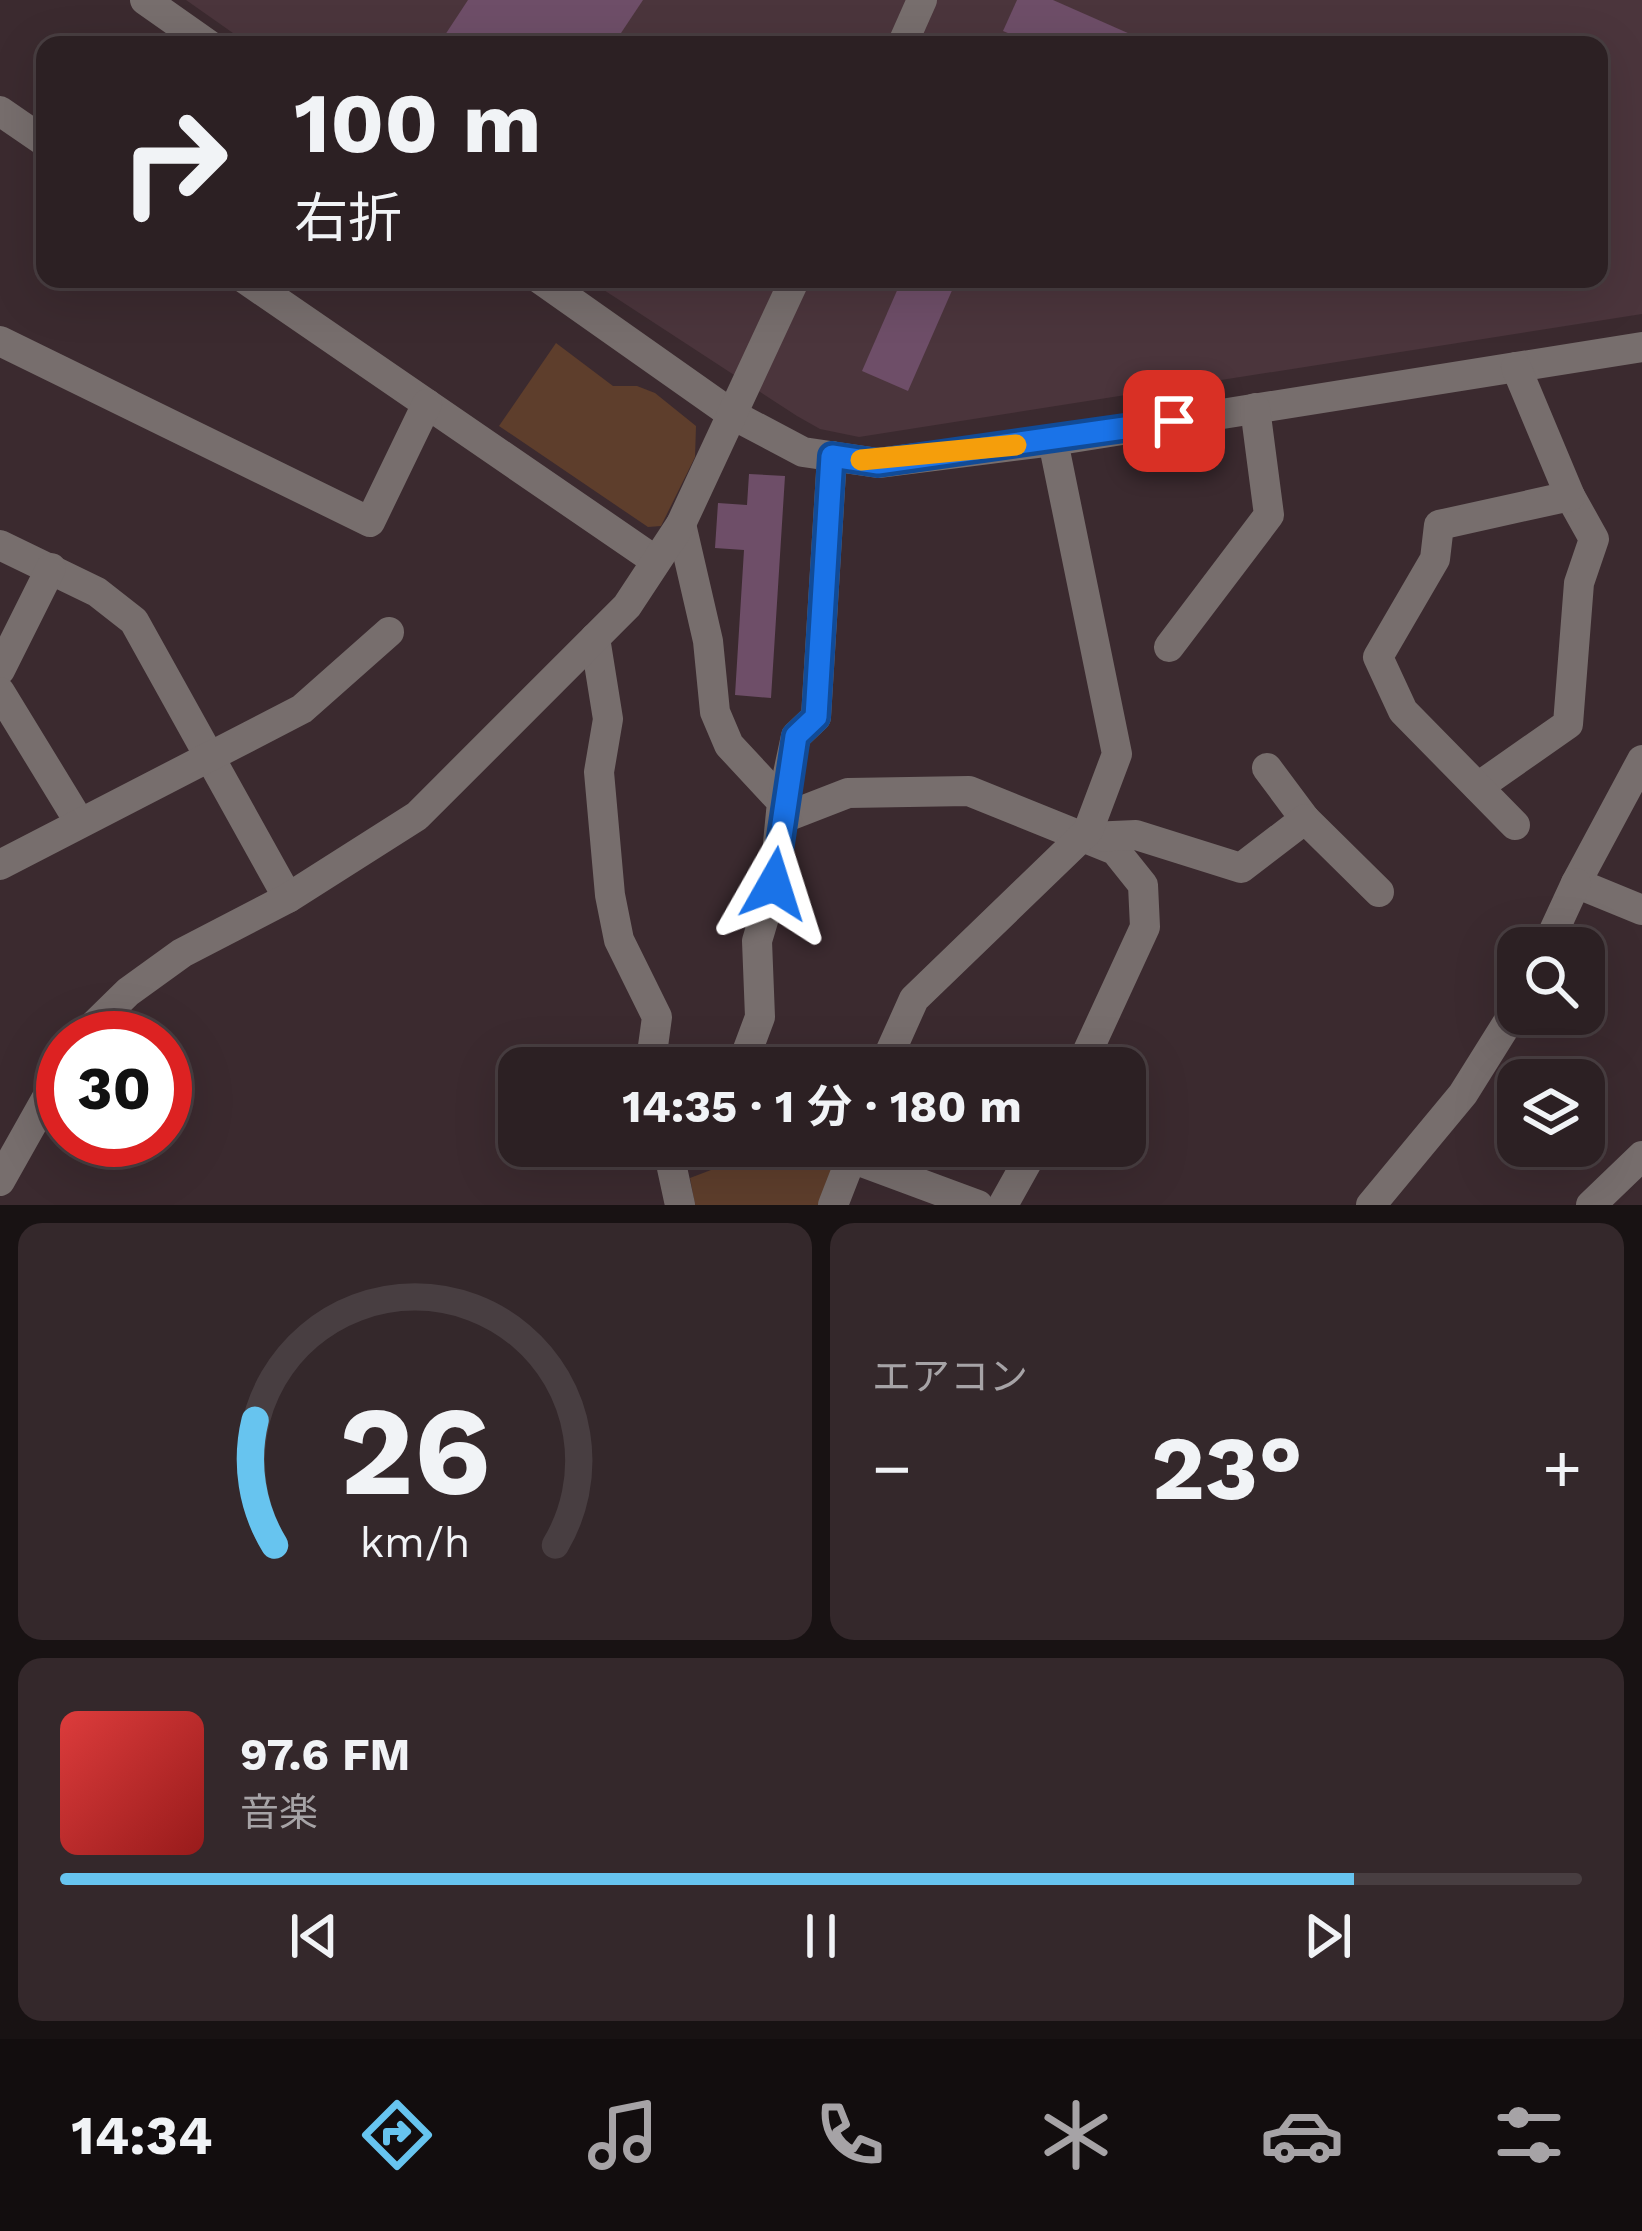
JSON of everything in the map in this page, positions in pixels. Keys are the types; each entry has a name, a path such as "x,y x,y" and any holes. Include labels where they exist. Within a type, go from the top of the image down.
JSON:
{"street":[{"path":"145,0 196,36"},
{"path":"906,36 922,0"},
{"path":"0,111 36,136"},
{"path":"257,288 656,561"},
{"path":"553,288 733,416 803,452 878,463 1053,441 1642,347"},
{"path":"109,1011 182,952 288,898 417,815 627,605 681,524 791,288"},
{"path":"0,341 370,522 428,404"},
{"path":"1478,787 1568,724 1580,583 1594,539 1570,496 1516,368"},
{"path":"1169,647 1269,515 1255,408"},
{"path":"892,1047 914,999 1084,837 1108,789 1117,754 1053,441"},
{"path":"749,1047 760,1017 758,941 774,884 796,736 816,717 832,456"},
{"path":"1515,825 1403,711 1378,657 1435,560 1439,525 1570,496"},
{"path":"681,524 708,641 716,712 729,745 782,811"},
{"path":"0,545 97,592 134,621 288,898"},
{"path":"0,670 51,568"},
{"path":"0,865 302,709 389,632"},
{"path":"595,638 608,719 599,772 610,896 619,940 657,1017 653,1047"},
{"path":"0,692 80,823"},
{"path":"1556,927 1642,760"},
{"path":"1267,768 1305,819 1379,892"},
{"path":"782,811 848,793 969,791 1115,850 1133,866 1143,885 1144,927 1090,1047"},
{"path":"1084,837 1136,835 1240,868 1305,819"},
{"path":"1576,883 1642,910"},
{"path":"1371,1205 1463,1094 1500,1035"},
{"path":"0,1181 36,1117"},
{"path":"1591,1205 1642,1156"},
{"path":"672,1167 680,1205"},
{"path":"833,1205 848,1167"},
{"path":"889,1167 978,1205"},
{"path":"1003,1205 1024,1167"}],"shaded area":[{"path":"186,0 1642,0 1642,314 859,437 820,429 797,416 601,288 1608,288 1608,36 237,36"},
{"path":"556,343 613,386 637,386 655,393 696,426 695,457 661,526 648,527 499,426"},
{"path":"719,1167 839,1167 824,1205 695,1205 690,1178"}],"building":[{"path":"468,0 643,0 619,36 444,36"},
{"path":"1017,0 1053,0 1135,36 1015,36 1003,31"},
{"path":"898,288 953,288 908,391 862,371"},
{"path":"749,474 785,476 771,698 735,695 744,550 715,548 718,503 747,505"}],"slow traffic":[{"path":"861,460 878,463 1016,445"}],"route":[{"path":"774,884 782,802 796,736 816,717 832,456 878,463 1174,421"}]}
